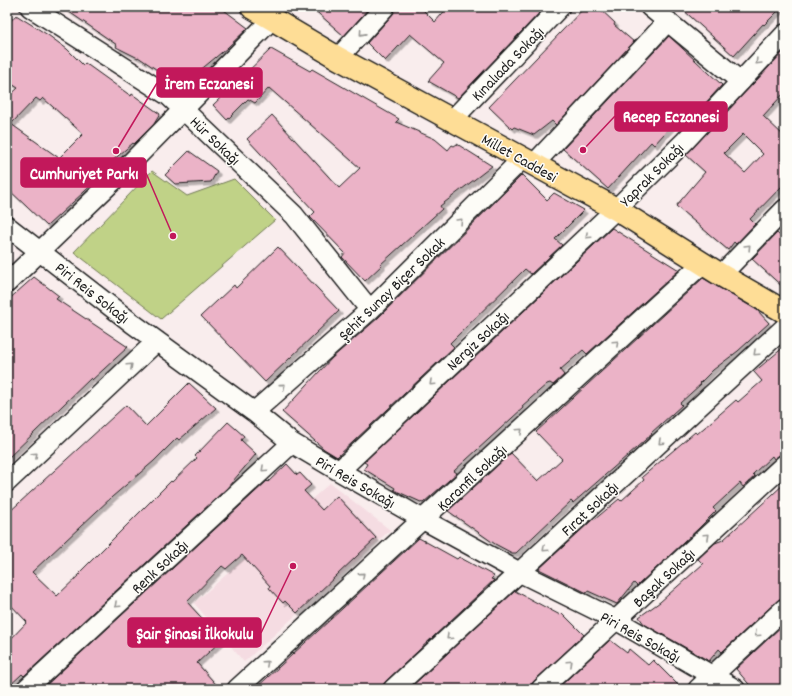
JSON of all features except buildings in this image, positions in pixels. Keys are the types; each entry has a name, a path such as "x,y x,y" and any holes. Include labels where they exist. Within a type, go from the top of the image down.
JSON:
{"main road":[{"name":"Millet Caddesi","path":"264,12 338,58 453,119 616,209 721,275 785,312"}],"street":[{"name":"Hür Sokağı","path":"30,7 169,96 184,109 294,215 370,310"},
{"path":"338,58 385,7"},
{"path":"650,7 740,80"},
{"name":"Kınalıada Sokağı","path":"453,119 554,9"},
{"path":"7,283 41,252 184,109 264,12"},
{"name":"Şehit Sunay Biçer Sokak","path":"254,412 370,310 529,161 668,21"},
{"name":"Yaprak Sokağı","path":"616,209 685,140 785,34"},
{"name":"Nergiz Sokağı","path":"338,471 616,209"},
{"path":"721,275 785,209"},
{"name":"Piri Reis Sokağı","path":"7,226 132,322 254,412 292,443 424,520 519,572 616,620 735,689"},
{"name":"Karanfil Sokağı","path":"237,689 424,520 703,263"},
{"name":"Fırat Sokağı","path":"393,689 785,327"},
{"path":"7,482 158,341"},
{"name":"Renk Sokağı","path":"26,689 292,443"},
{"name":"Başak Sokağı","path":"541,689 785,464"},
{"path":"698,689 785,608"}],"shaded area":[{"path":"330,483 390,530 244,662 194,603"}],"green space":[{"path":"152,171 187,196 234,179 275,220 161,319 74,252"}],"place":[{"name":"Recep Eczanesi","path":"583,150"},
{"name":"İrem Eczanesi","path":"116,151"},
{"name":"Cumhuriyet Parkı","path":"173,236"},
{"name":"Şair Şinasi İlkokulu","path":"293,566"}]}
